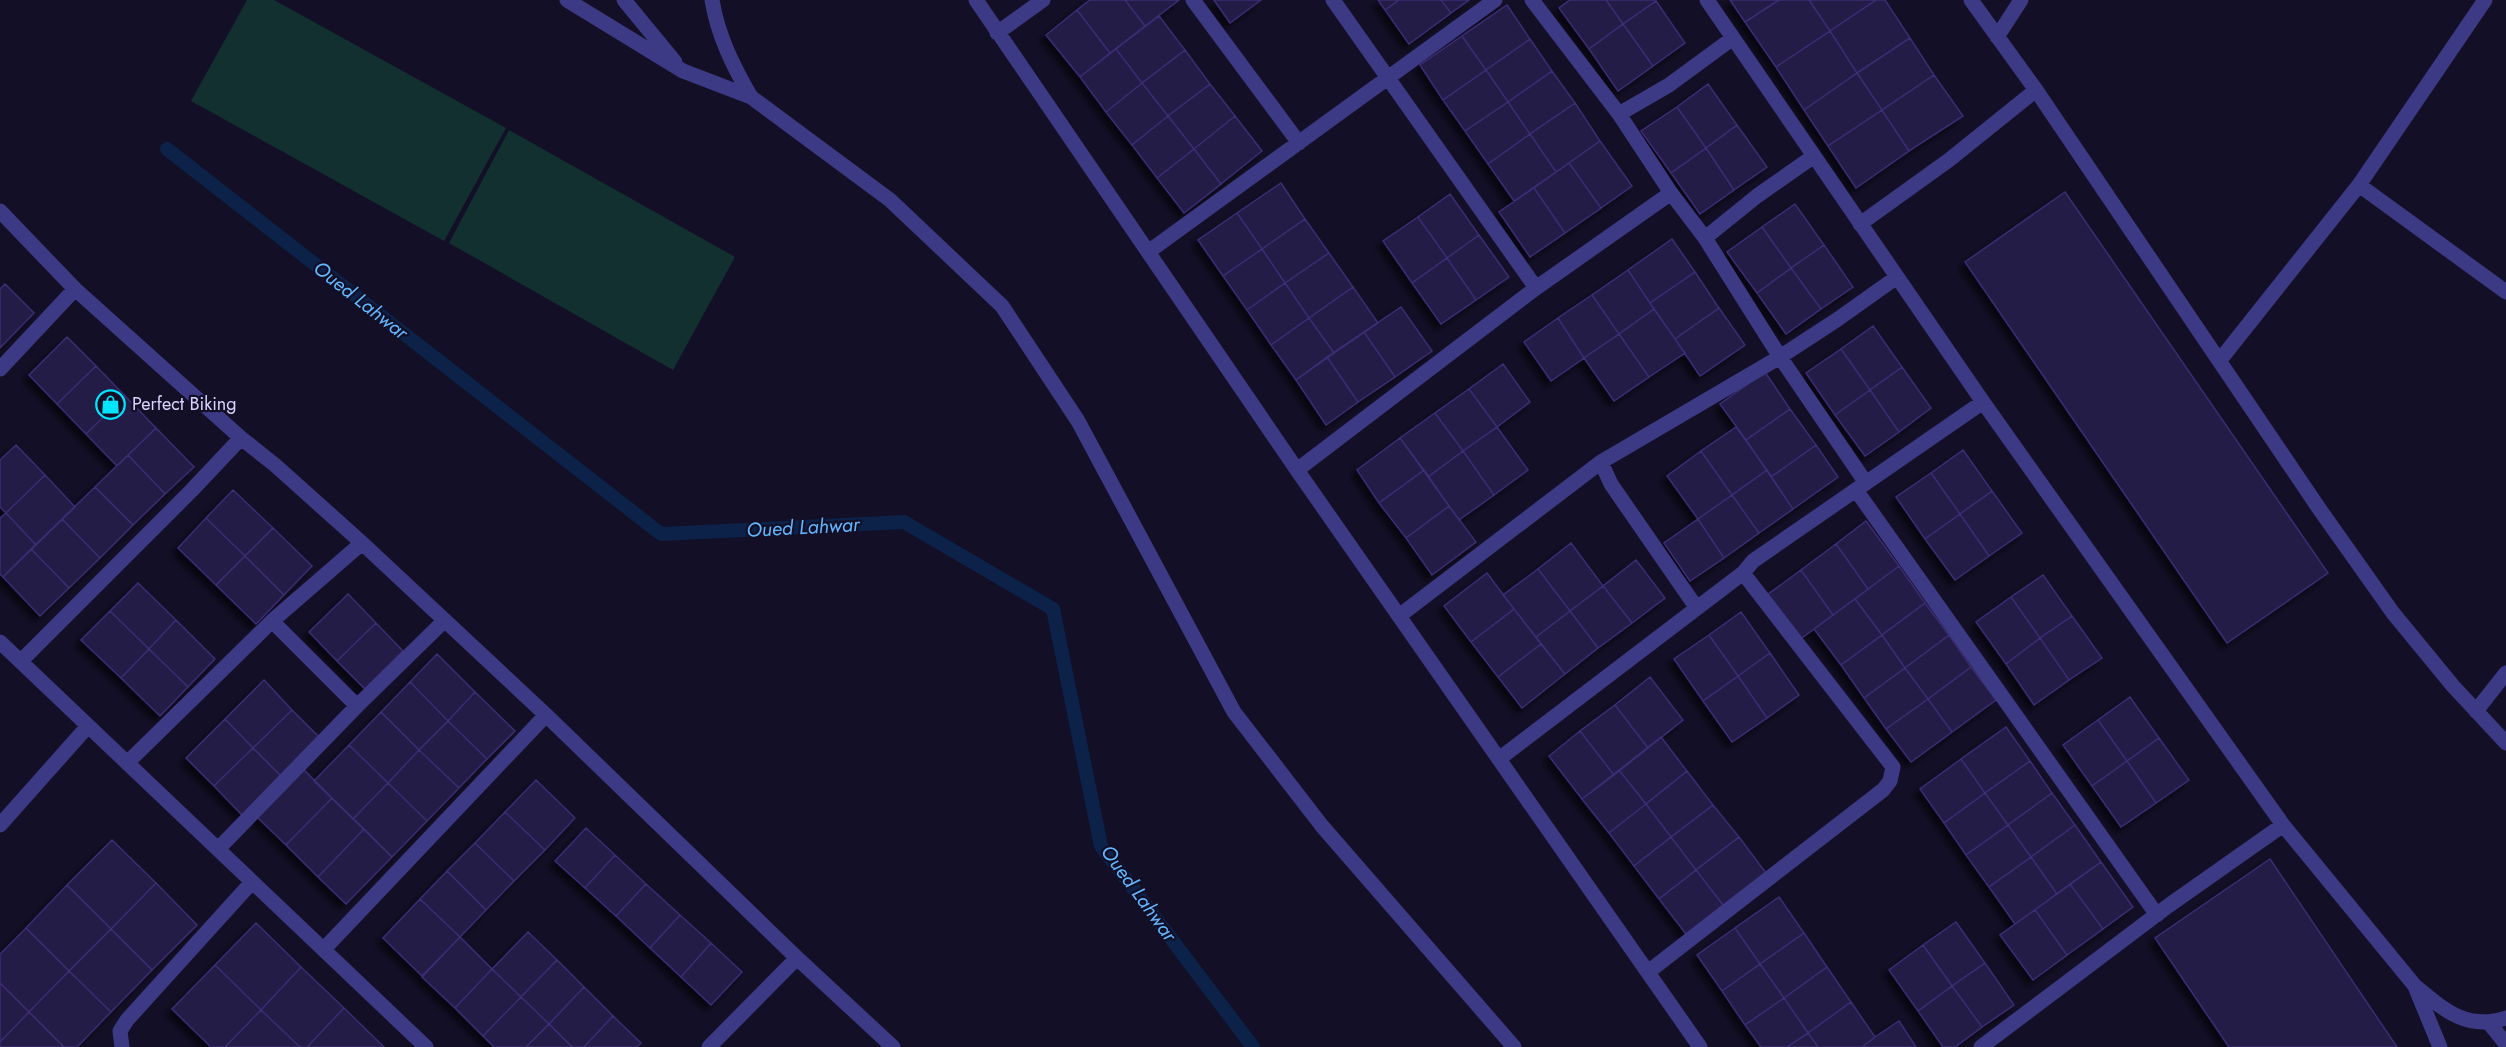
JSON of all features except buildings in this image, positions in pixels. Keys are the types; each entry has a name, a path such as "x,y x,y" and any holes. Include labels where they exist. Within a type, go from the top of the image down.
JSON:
{"street":[{"path":"567,0 683,71 751,97 891,200 1002,306 1078,421 1234,712 1322,826 1514,1047"},
{"path":"624,0 683,71"},
{"path":"712,0 714,15 730,62 751,97"},
{"path":"976,0 1298,470 1700,1047"},
{"path":"997,33 1043,0"},
{"path":"1193,0 1299,143"},
{"path":"1333,0 1536,288"},
{"path":"1148,252 1495,0"},
{"path":"1532,0 1618,114 1671,193 1705,238 1861,486 2157,915"},
{"path":"1707,0 1983,402 2283,825 2415,986 2439,1006 2472,1023 2489,1023 2506,1018"},
{"path":"1971,0 2036,90 2318,507 2393,613 2506,743"},
{"path":"1997,37 2021,0"},
{"path":"2220,360 2359,185 2483,1"},
{"path":"1618,114 1669,85 1733,38"},
{"path":"1860,224 1949,160 2036,90"},
{"path":"1705,238 1757,196 1814,156"},
{"path":"2359,185 2506,292"},
{"path":"1298,470 1536,288 1671,193"},
{"path":"0,211 75,289 362,543 546,715 797,958 893,1047"},
{"path":"1399,616 1601,462 1780,357 1897,277"},
{"path":"0,369 75,289"},
{"path":"1499,759 1743,573 1753,561 1983,402"},
{"path":"21,661 241,438"},
{"path":"1601,462 1611,484 1696,607"},
{"path":"127,763 272,621 362,543"},
{"path":"1648,972 1883,790 1890,781 1893,767 1743,573"},
{"path":"272,621 357,706"},
{"path":"218,849 357,706 444,621"},
{"path":"0,642 426,1047"},
{"path":"2476,711 2506,673"},
{"path":"324,949 546,715"},
{"path":"0,825 88,726"},
{"path":"1981,1047 2157,915 2283,825"},
{"path":"122,1047 120,1031 128,1020 252,882"},
{"path":"709,1047 797,958"},
{"path":"2415,986 2440,1047"},
{"path":"2489,1023 2506,1044"}],"green space":[{"path":"247,0 274,0 506,128 444,241 191,101"},
{"path":"509,130 735,257 673,370 449,243"}],"waterway":[{"name":"Oued Lahwar","path":"167,149 661,534 904,522 1053,609 1101,846 1253,1047"}],"place":[{"name":"Perfect Biking","path":"111,404"}]}
